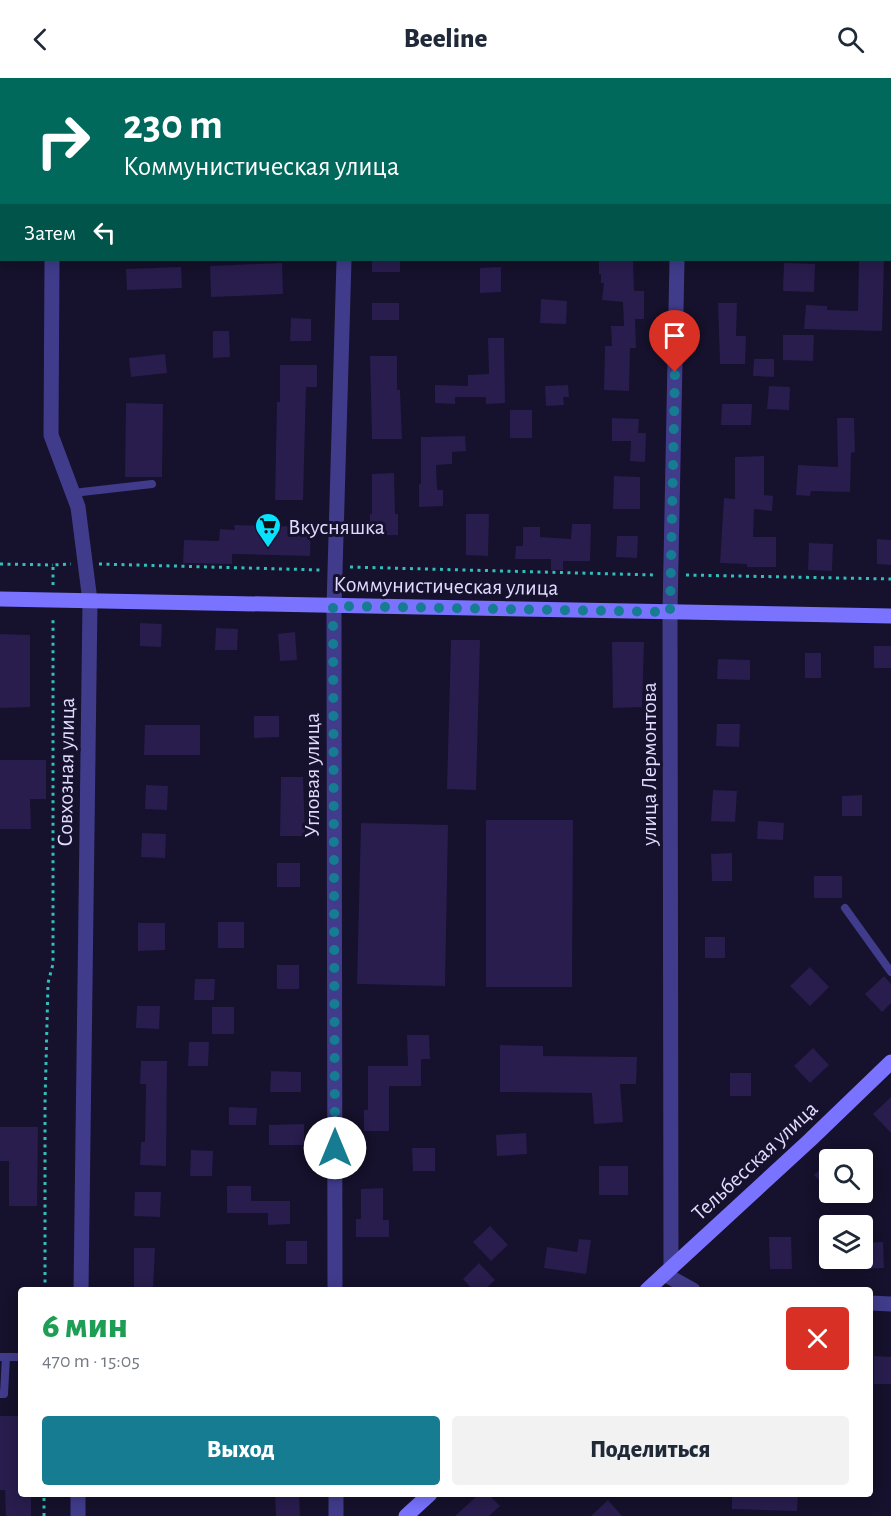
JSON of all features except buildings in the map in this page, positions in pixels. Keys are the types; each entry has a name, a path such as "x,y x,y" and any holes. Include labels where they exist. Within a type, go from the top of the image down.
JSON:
{"street":[{"name":"Совхозная улица","path":"52,261 51,435 78,507 90,601 81,1287"},
{"name":"Угловая улица","path":"335,1287 333,606 344,261"},
{"name":"улица Лермонтова","path":"667,1271 670,612 676,261"},
{"name":"Коммунистическая улица","path":"0,599 891,616"},
{"name":"Тельбесская улица","path":"650,1287 891,1062"},
{"path":"667,1271 689,1287"},
{"path":"873,1303 891,1304"},
{"path":"78,1497 78,1516"},
{"path":"336,1497 336,1516"},
{"path":"406,1516 427,1497"}],"lane":[{"path":"73,493 152,484"},
{"path":"845,908 891,972"},
{"path":"0,1394 4,1394 3,1357"}],"path":[{"path":"0,564 326,570 335,567 891,579"},
{"path":"45,1287 48,983 53,964 53,565"},
{"path":"44,1497 44,1516"}],"place":[{"name":"Вкусняшка","path":"268,549"}],"route":[{"path":"335,1148 333,606 670,612 675,372"}]}
